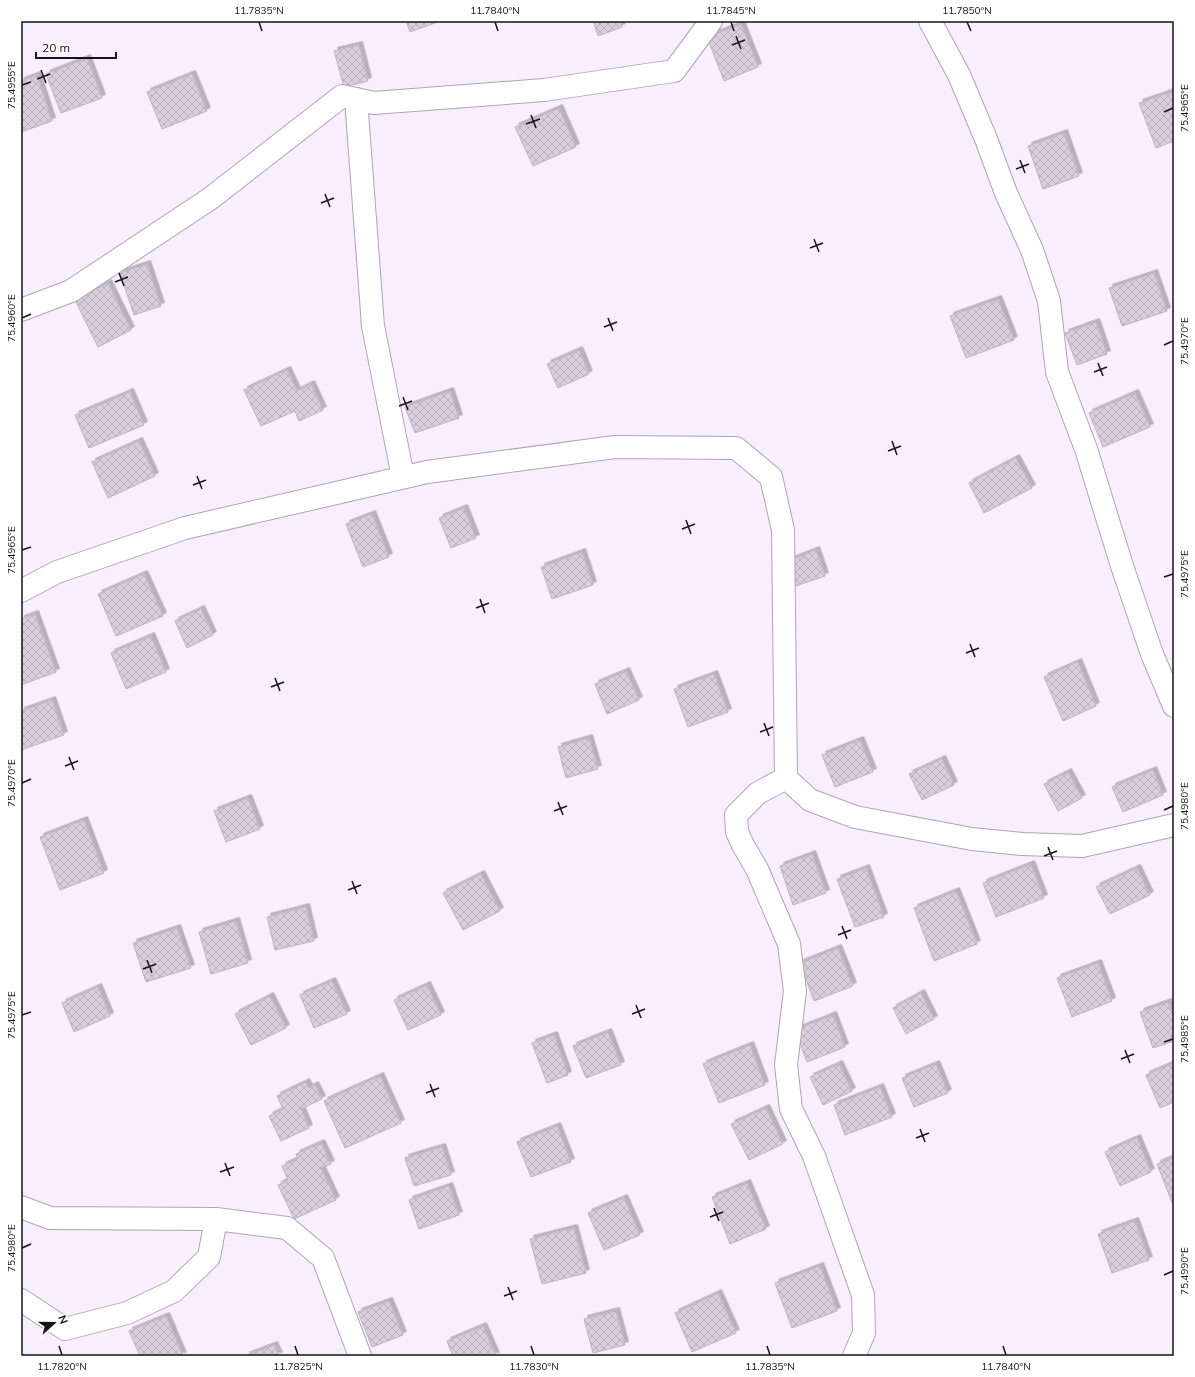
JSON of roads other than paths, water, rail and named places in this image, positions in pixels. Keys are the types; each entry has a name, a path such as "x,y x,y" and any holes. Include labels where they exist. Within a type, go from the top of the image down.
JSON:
{"street":[{"path":"21,310 71,291 211,198 342,96 374,103 544,90 674,72 711,21"},
{"path":"930,21 960,75 1006,193 1032,250 1049,301 1056,372 1086,449 1122,566 1150,647 1174,706"},
{"path":"356,99 373,326 403,477"},
{"path":"21,591 57,572 185,528 427,472 615,447 736,448 771,477 783,530 786,778 810,800 855,817 972,839 1022,844 1082,846 1174,825"},
{"path":"786,778 758,794 736,814 737,832 757,869 789,944 795,990 786,1065 791,1109 814,1156 863,1295 864,1333 854,1356"},
{"path":"21,1207 50,1218 216,1219 287,1228 323,1258 360,1356"},
{"path":"21,1300 65,1329 127,1313 174,1290 209,1257 216,1219"}]}
